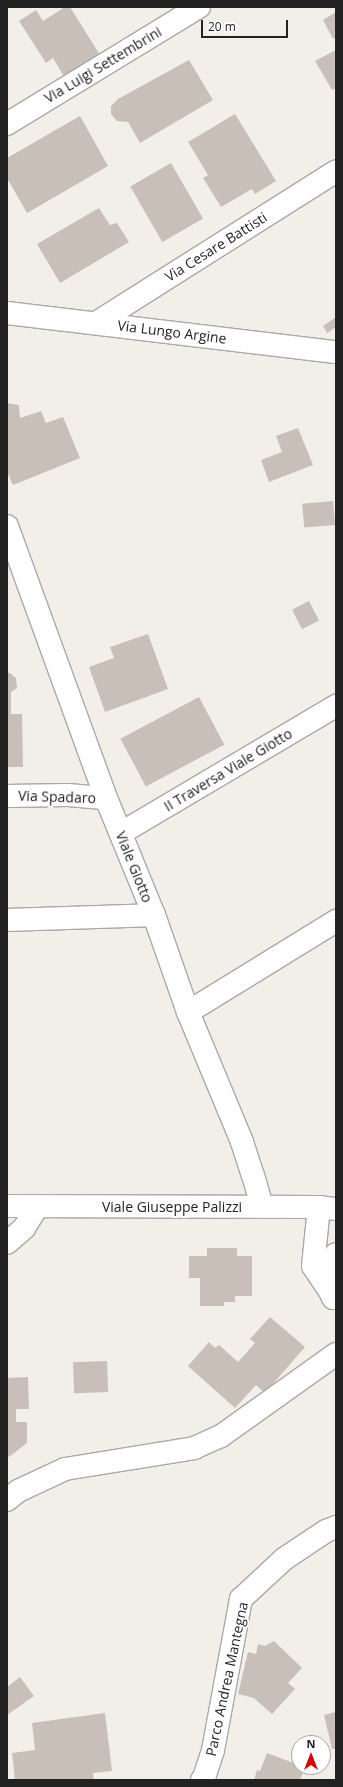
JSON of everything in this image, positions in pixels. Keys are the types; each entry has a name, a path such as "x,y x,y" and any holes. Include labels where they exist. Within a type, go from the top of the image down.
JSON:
{"street":[{"name":"Via Luigi Settembrini","path":"7,124 199,7"},
{"name":"Via Cesare Battisti","path":"96,323 336,171"},
{"name":"Via Lungo Argine","path":"7,313 336,352"},
{"name":"Viale Giotto","path":"7,526 106,798 154,915 188,1012 242,1142 262,1207"},
{"name":"II Traversa Viale Giotto","path":"121,833 336,706"},
{"name":"Via Spadaro","path":"7,796 68,796 106,798"},
{"path":"7,920 154,915"},
{"path":"188,1012 336,921"},
{"name":"Viale Giuseppe Palizzi","path":"7,1206 327,1208"},
{"path":"7,1243 24,1228 37,1207"},
{"path":"327,1208 313,1266 334,1300"},
{"path":"334,1300 336,1254"},
{"path":"7,1500 18,1491 65,1469 194,1448 221,1436 336,1354"},
{"name":"Parco Andrea Mantegna","path":"202,1780 213,1750 241,1600 284,1559 326,1531 336,1527"}],"building":[{"path":"65,7 70,7 100,55 65,78 53,58 46,63 19,21 36,10 43,21"},
{"path":"336,12 336,37 333,39 323,20"},
{"path":"336,50 336,88 332,90 315,61"},
{"path":"189,60 213,100 140,143 128,122 117,121 111,114 111,106 118,99"},
{"path":"235,114 276,181 255,194 252,189 221,207 203,178 208,175 188,142"},
{"path":"80,116 108,166 27,213 7,178 7,158"},
{"path":"171,163 203,218 162,242 130,186"},
{"path":"99,208 110,225 117,223 129,242 60,283 37,244"},
{"path":"336,317 336,327 327,333 323,326"},
{"path":"7,403 19,405 20,418 41,411 46,423 63,417 80,458 13,485 7,472"},
{"path":"298,428 313,465 269,482 261,460 282,452 276,436"},
{"path":"333,501 335,525 304,528 302,504"},
{"path":"309,601 319,621 302,629 292,610"},
{"path":"148,634 168,689 105,712 89,667 114,658 110,647"},
{"path":"7,673 10,673 16,678 17,688 11,692 11,714 22,714 23,767 7,767"},
{"path":"199,697 224,745 146,786 120,739"},
{"path":"207,1248 237,1248 237,1256 252,1256 252,1296 235,1296 235,1302 224,1302 224,1306 200,1306 200,1278 189,1278 189,1256 207,1256"},
{"path":"270,1317 305,1347 265,1393 256,1385 235,1408 188,1366 209,1342 215,1348 219,1345 238,1362 255,1343 250,1339"},
{"path":"107,1361 108,1392 74,1393 73,1362"},
{"path":"28,1377 29,1409 16,1409 16,1422 27,1422 27,1443 9,1457 7,1454 7,1378"},
{"path":"274,1641 302,1668 288,1683 295,1689 272,1714 254,1698 238,1694 248,1652 256,1654 258,1644 265,1646"},
{"path":"20,1677 34,1696 7,1715 7,1687"},
{"path":"336,1712 336,1749 332,1749 331,1735 329,1735 324,1715"},
{"path":"105,1713 112,1771 93,1773 94,1780 15,1780 12,1753 35,1750 32,1723"},
{"path":"267,1753 291,1762 291,1775 302,1775 300,1780 254,1780 257,1770 260,1771"}]}
